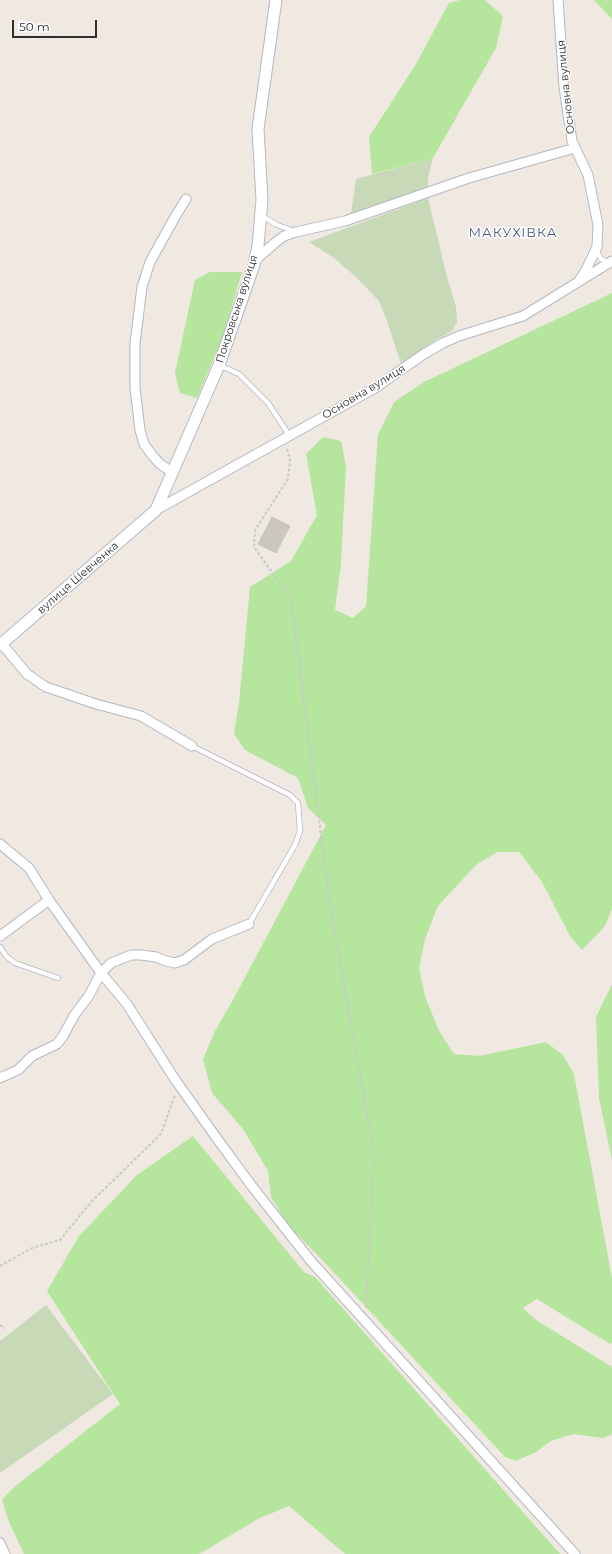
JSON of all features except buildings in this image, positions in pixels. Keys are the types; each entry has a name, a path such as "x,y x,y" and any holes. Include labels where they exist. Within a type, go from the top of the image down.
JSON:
{"street":[{"name":"Покровська вулиця","path":"156,510 219,365 255,262 262,200 258,129 276,0"},
{"name":"Основна вулиця","path":"558,0 564,87 572,142 588,175 598,225 597,247 586,270 577,284"},
{"path":"255,262 280,239 296,232 345,220 469,178 575,148"},
{"path":"172,472 160,464 144,444 140,430 135,388 135,343 142,287 150,262 174,217 186,199"},
{"name":"Основна вулиця","path":"156,510 375,388 424,354 443,343 459,336 523,316 577,284 610,262"},
{"name":"вулиця Шевченка","path":"1,645 156,510"},
{"path":"1,645 27,674 46,687 96,704 141,716 192,746"},
{"path":"0,844 29,868 49,900 101,973 127,1004 179,1085 252,1185 310,1260 575,1554"},
{"path":"0,936 49,900"},
{"path":"0,1078 18,1070 32,1056 58,1044 75,1014 88,997 101,973 111,963 131,955 156,957 176,963 184,960 212,939 249,924"},
{"path":"0,1543 5,1554"}],"lane":[{"path":"260,214 268,221 296,232"},
{"path":"597,247 598,256 601,260 610,262"},
{"path":"219,365 239,374 260,394 268,403 286,437"},
{"path":"192,746 290,795 298,803 300,831 295,845 249,924"},
{"path":"0,946 6,956 15,963 58,978"}],"path":[{"path":"286,437 290,460 288,479 255,530 254,546 291,598 330,905 374,1153 366,1321"},
{"path":"0,1266 32,1248 60,1240 92,1201 161,1134 179,1085"},
{"path":"0,1325 5,1328"}],"green space":[{"path":"460,0 485,0 503,16 496,48 433,158 372,174 369,137 416,64 449,3"},
{"path":"594,0 612,0 612,19"},
{"path":"433,158 428,178 428,188 351,214 356,179"},
{"path":"428,198 447,277 456,307 457,322 452,331 401,364 379,301 357,278 334,258 309,242"},
{"path":"210,272 242,272 224,334 197,398 180,393 175,373 195,280"},
{"path":"612,293 612,909 605,926 582,950 570,936 542,882 519,852 498,852 477,864 438,906 425,939 419,968 425,996 439,1031 454,1054 479,1056 546,1042 563,1055 574,1074 612,1278 612,1343 610,1344 537,1299 523,1308 536,1320 612,1367 612,1434 603,1438 573,1434 551,1441 536,1452 516,1461 505,1457 288,1225 271,1197 268,1171 243,1129 212,1093 203,1059 215,1031 326,825 308,808 298,778 245,750 234,734 239,702 250,587 291,561 317,515 306,454 323,437 341,441 346,466 341,564 335,610 353,618 366,606 378,435 394,402 424,382"},
{"path":"612,984 612,1160 599,1098 596,1017"},
{"path":"193,1136 304,1272 315,1277 560,1554 345,1554 289,1506 260,1518 199,1554 24,1554 9,1522 2,1500 13,1488 120,1404 47,1291 79,1236 137,1175"},
{"path":"46,1305 113,1394 0,1473 0,1341"}],"district":[{"name":"МАКУХІВКА","path":"513,233"}]}
